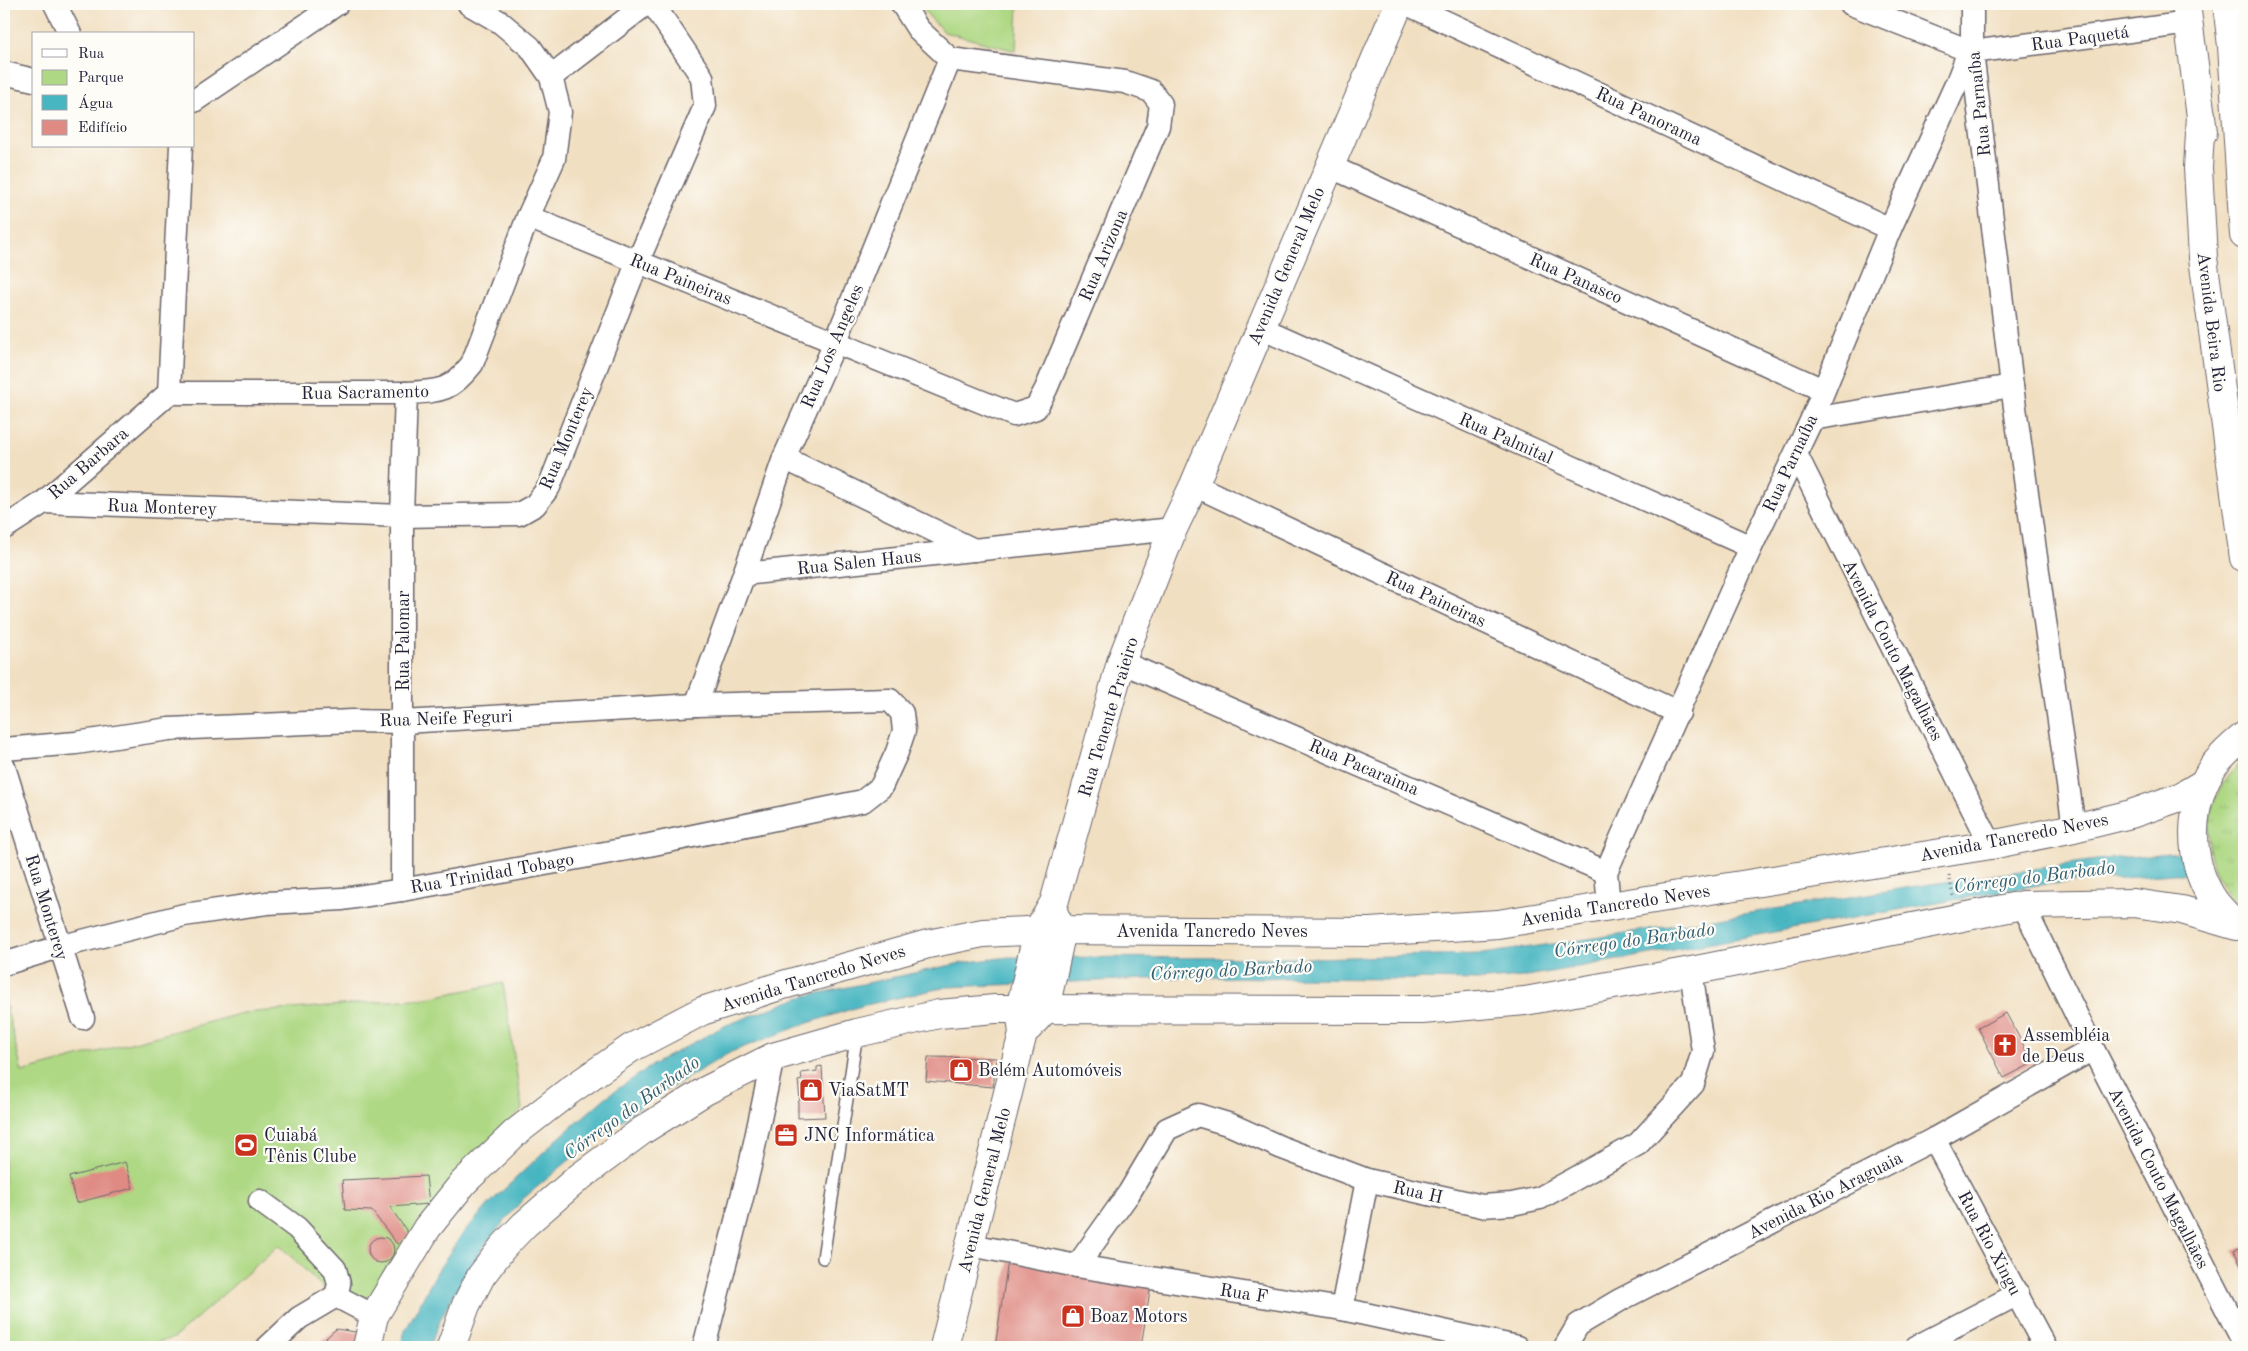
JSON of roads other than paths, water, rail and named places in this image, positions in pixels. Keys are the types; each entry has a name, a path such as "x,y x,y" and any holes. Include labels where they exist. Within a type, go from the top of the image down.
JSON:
{"main road":[{"name":"Avenida General Melo","path":"1173,529 1194,485 1399,4"},
{"path":"2227,4 2238,46 2244,235"},
{"name":"Avenida Beira Rio","path":"2187,14 2223,280 2244,416"},
{"name":"Avenida Beira Rio","path":"2201,115 2198,168 2203,258 2244,558"},
{"name":"Rua Tenente Praieiro","path":"1032,1008 1049,932 1121,662 1173,529"},
{"path":"2240,929 2211,896 2196,860 2194,821 2204,783 2215,765 2236,742 2244,718"},
{"name":"Avenida Tancredo Neves","path":"367,1347 374,1316 427,1228 464,1182 515,1133 569,1091 631,1048 702,1012 782,985 928,944 983,933 1369,932 1498,924 1991,845 2074,828 2158,805 2180,797 2204,783"},
{"path":"451,1347 466,1305 481,1276 503,1246 577,1179 643,1130 705,1091 773,1057 857,1033 939,1014 1032,1008 1422,1010 1525,1001 1691,971 2023,905 2134,903 2182,910 2240,929"},
{"name":"Avenida General Melo","path":"944,1347 1032,1008"}],"street":[{"path":"55,4 69,32"},
{"path":"195,100 337,4"},
{"name":"Rua Sacramento","path":"169,393 406,393 441,391 460,380 472,364 528,217 554,158 560,112 551,77 530,47 500,22 469,4"},
{"path":"551,77 646,4"},
{"name":"Rua Monterey","path":"44,502 402,516 519,514 535,505 549,487 638,261 705,106 702,77 653,4"},
{"path":"902,4 918,29 950,59"},
{"name":"Rua Panorama","path":"1407,4 1890,229"},
{"path":"1851,4 1970,52"},
{"name":"Rua Parnaíba","path":"1972,4 1970,52 2012,386 2074,828"},
{"name":"Rua Paquetá","path":"1970,52 2187,14"},
{"name":"Rua Parnaíba","path":"1606,872 1679,713 1751,547 1812,419 1890,229 1970,52"},
{"name":"Rua Los Angeles","path":"696,704 784,458 834,343 950,59"},
{"name":"Rua Arizona","path":"834,343 1014,415 1036,408 1046,389 1158,126 1161,104 1151,92 1125,82 950,59"},
{"path":"4,73 32,80"},
{"path":"169,393 181,148"},
{"name":"Rua Panasco","path":"1329,166 1823,390"},
{"name":"Rua Paineiras","path":"528,217 834,343"},
{"name":"Rua Palmital","path":"1261,328 1751,547"},
{"path":"1812,419 2012,386"},
{"name":"Rua Barbara","path":"4,528 44,502 169,393"},
{"name":"Rua Palomar","path":"402,890 402,516 406,393"},
{"name":"Avenida Couto Magalhães","path":"1796,454 1991,845"},
{"name":"Rua Salen Haus","path":"784,458 974,550"},
{"name":"Rua Paineiras","path":"1194,485 1679,713"},
{"name":"Rua Salen Haus","path":"744,574 1173,529"},
{"name":"Rua Pacaraima","path":"1121,662 1606,872"},
{"name":"Rua Neife Feguri","path":"4,749 76,743 169,729 353,720 403,722 696,704 890,700"},
{"name":"Rua Trinidad Tobago","path":"4,964 59,947 184,915 267,903 343,899 402,890 649,845 863,801 880,787 897,752 904,731 902,713 890,700"},
{"name":"Rua Monterey","path":"4,767 59,947 83,1018"},
{"path":"1606,872 1609,907"},
{"name":"Avenida Couto Magalhães","path":"2023,905 2093,1049 2244,1343"},
{"name":"Rua H","path":"1077,1266 1129,1193 1167,1129 1198,1115 1231,1125 1280,1147 1367,1180 1482,1206 1512,1204 1540,1198 1638,1144 1693,1084 1703,1051 1691,971"},
{"name":"Avenida Rio Araguaia","path":"1565,1347 1578,1325 1620,1300 1934,1139 2093,1049"},
{"path":"704,1347 750,1166 773,1057"},
{"name":"Rua Rio Xingu","path":"1934,1139 2045,1347"},
{"path":"1342,1309 1367,1180"},
{"path":"260,1201 297,1228 335,1268 339,1284 336,1296 299,1318 268,1347"},
{"name":"Rua F","path":"971,1245 1077,1266 1342,1309 1517,1347"},
{"path":"1916,1347 2018,1294"},
{"path":"336,1296 374,1316"}],"lane":[{"path":"823,1258 857,1033"}],"water":[{"name":"Córrego do Barbado","path":"2180,852 2186,874 2038,885 1522,977 1486,980 1196,977 947,987 861,1006 802,1025 731,1052 646,1102 573,1157 524,1198 487,1242 463,1278 443,1314 429,1347 400,1347 405,1331 437,1272 462,1234 493,1200 553,1143 606,1097 656,1063 724,1026 801,997 961,963 1008,957 1306,958 1482,954 1924,885 2096,860"}],"place":[{"name":"Assembléia de Deus","path":"2005,1045"},
{"name":"Belém Automóveis","path":"961,1070"},
{"name":"ViaSatMT","path":"811,1090"},
{"name":"JNC Informática","path":"786,1135"},
{"name":"Cuiabá Tênis Clube","path":"246,1145"},
{"name":"Boaz Motors","path":"1073,1316"}]}
